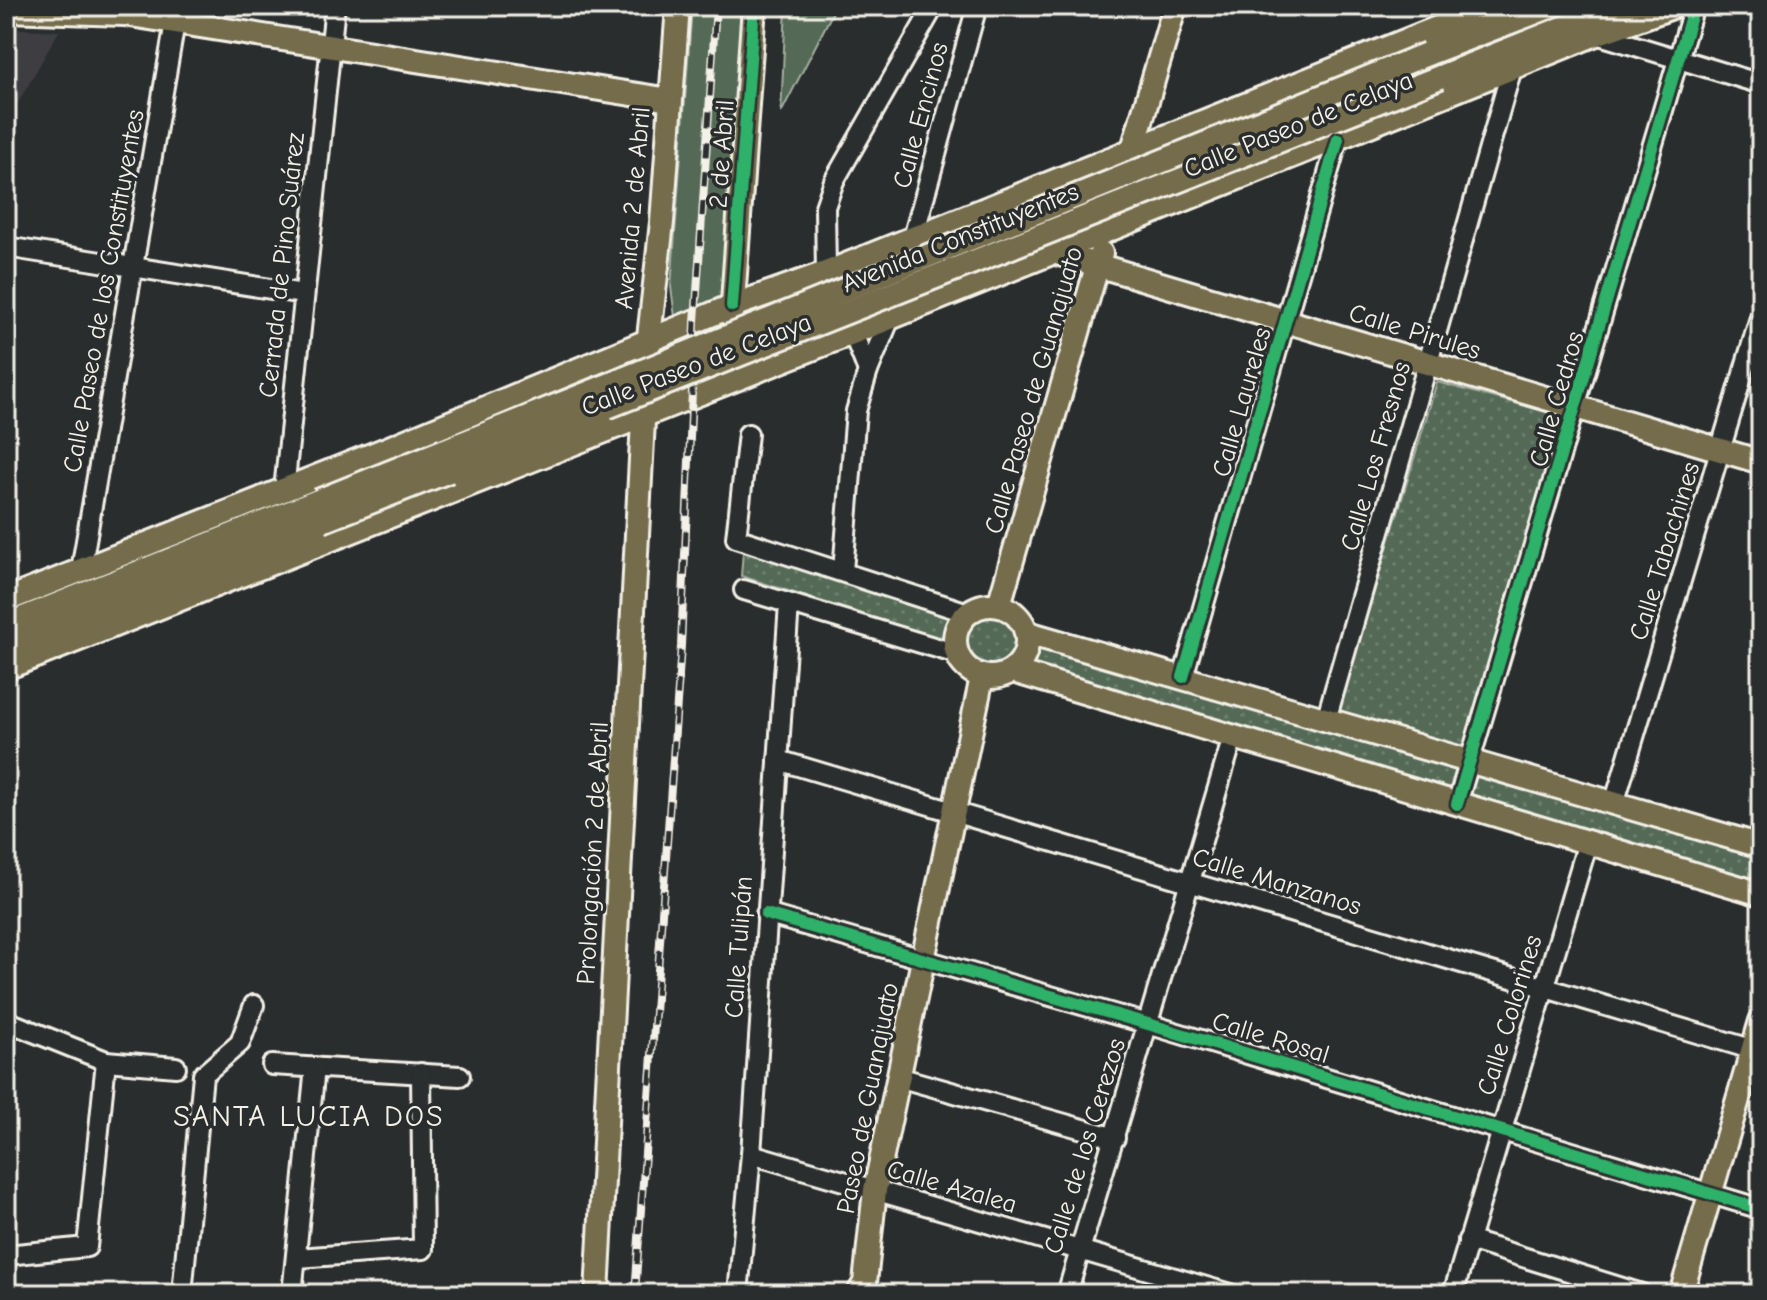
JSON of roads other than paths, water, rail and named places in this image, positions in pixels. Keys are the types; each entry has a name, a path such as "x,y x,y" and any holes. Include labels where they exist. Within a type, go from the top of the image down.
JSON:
{"main road":[{"name":"Avenida 2 de Abril","path":"643,414 647,342 662,222 678,6"},
{"name":"2 de Abril","path":"731,380 732,306 754,6"},
{"path":"1149,132 1175,6"},
{"path":"1495,16 1537,6"},
{"name":"Avenida Constituyentes","path":"606,397 1427,54 1495,16 1552,6"},
{"name":"Avenida Constituyentes","path":"326,519 446,461 606,397 1440,77 1507,60 1618,6"},
{"path":"1507,60 1674,6"},
{"name":"Calle Paseo de Celaya","path":"6,668 326,519 409,508 1338,139 1507,60 1596,34 1674,6"},
{"path":"6,10 125,10 175,22 670,100"},
{"name":"Calle Paseo de Celaya","path":"6,600 315,478 732,306 826,273 1133,148 1149,132 1495,16"},
{"name":"Calle Paseo de Guanajuato","path":"999,605 1133,148"},
{"name":"Calle Pirules","path":"1058,250 1097,265 1761,462"},
{"name":"Prolongación 2 de Abril","path":"597,1294 643,414"},
{"path":"6,625 326,519"},
{"path":"6,648 326,519"},
{"path":"999,605 1017,615 1028,633 1026,654 1013,671 998,678 982,677 966,668 957,654 955,639 958,624 968,613 983,606 999,605"},
{"path":"1028,633 1761,846"},
{"path":"1013,671 1761,894"},
{"name":"Paseo de Guanajuato","path":"858,1294 865,1283 875,1190 982,677"},
{"path":"1681,1294 1757,1051 1761,1021"}],"street":[{"name":"Cerrada de Pino Suárez","path":"284,490 335,6"},
{"name":"Calle Encinos","path":"848,335 830,329 819,310 820,286 826,273 825,207 834,181 934,6"},
{"name":"Calle Encinos","path":"913,238 977,6"},
{"name":"Calle Cedros","path":"1457,804 1694,6"},
{"name":"Calle Paseo de los Constituyentes","path":"81,570 175,22"},
{"path":"1596,34 1761,84"},
{"name":"Calle Los Fresnos","path":"1326,720 1429,365 1507,60"},
{"name":"Calle Laureles","path":"1183,677 1338,139"},
{"path":"1044,184 1056,193 1067,213 1068,232 1058,250"},
{"path":"6,247 303,294"},
{"name":"Calle Tabachines","path":"1614,804 1761,314"},
{"path":"843,571 856,411 868,371 890,318"},
{"path":"848,335 868,371"},
{"path":"598,363 610,372 614,394 610,414 598,432"},
{"path":"748,434 736,538 968,613"},
{"path":"389,448 382,459 380,483 396,505 409,508"},
{"path":"315,478 329,477 341,485 349,502 349,516 326,519"},
{"path":"744,590 957,654"},
{"name":"Calle Tulipán","path":"738,1294 751,1154 789,604"},
{"name":"Calle de los Cerezos","path":"1067,1294 1233,737"},
{"name":"Calle Manzanos","path":"778,760 1757,1051"},
{"name":"Calle Colorines","path":"1453,1294 1588,842"},
{"name":"Calle Rosal","path":"766,914 1148,1024 1761,1209"},
{"path":"182,1294 203,1075 240,1043 254,1005"},
{"path":"6,1021 106,1061 176,1067"},
{"path":"6,1255 87,1247 106,1061"},
{"path":"272,1065 460,1076"},
{"path":"292,1294 315,1067"},
{"path":"297,1258 423,1249 421,1073"},
{"path":"898,1077 1115,1138"},
{"name":"Calle Azalea","path":"751,1154 1230,1294"},
{"path":"1468,1240 1642,1294"}],"railway":[{"path":"635,1294 681,646 695,322 716,6"}],"district":[{"name":"SANTA LUCIA DOS","path":"309,1116"}]}
